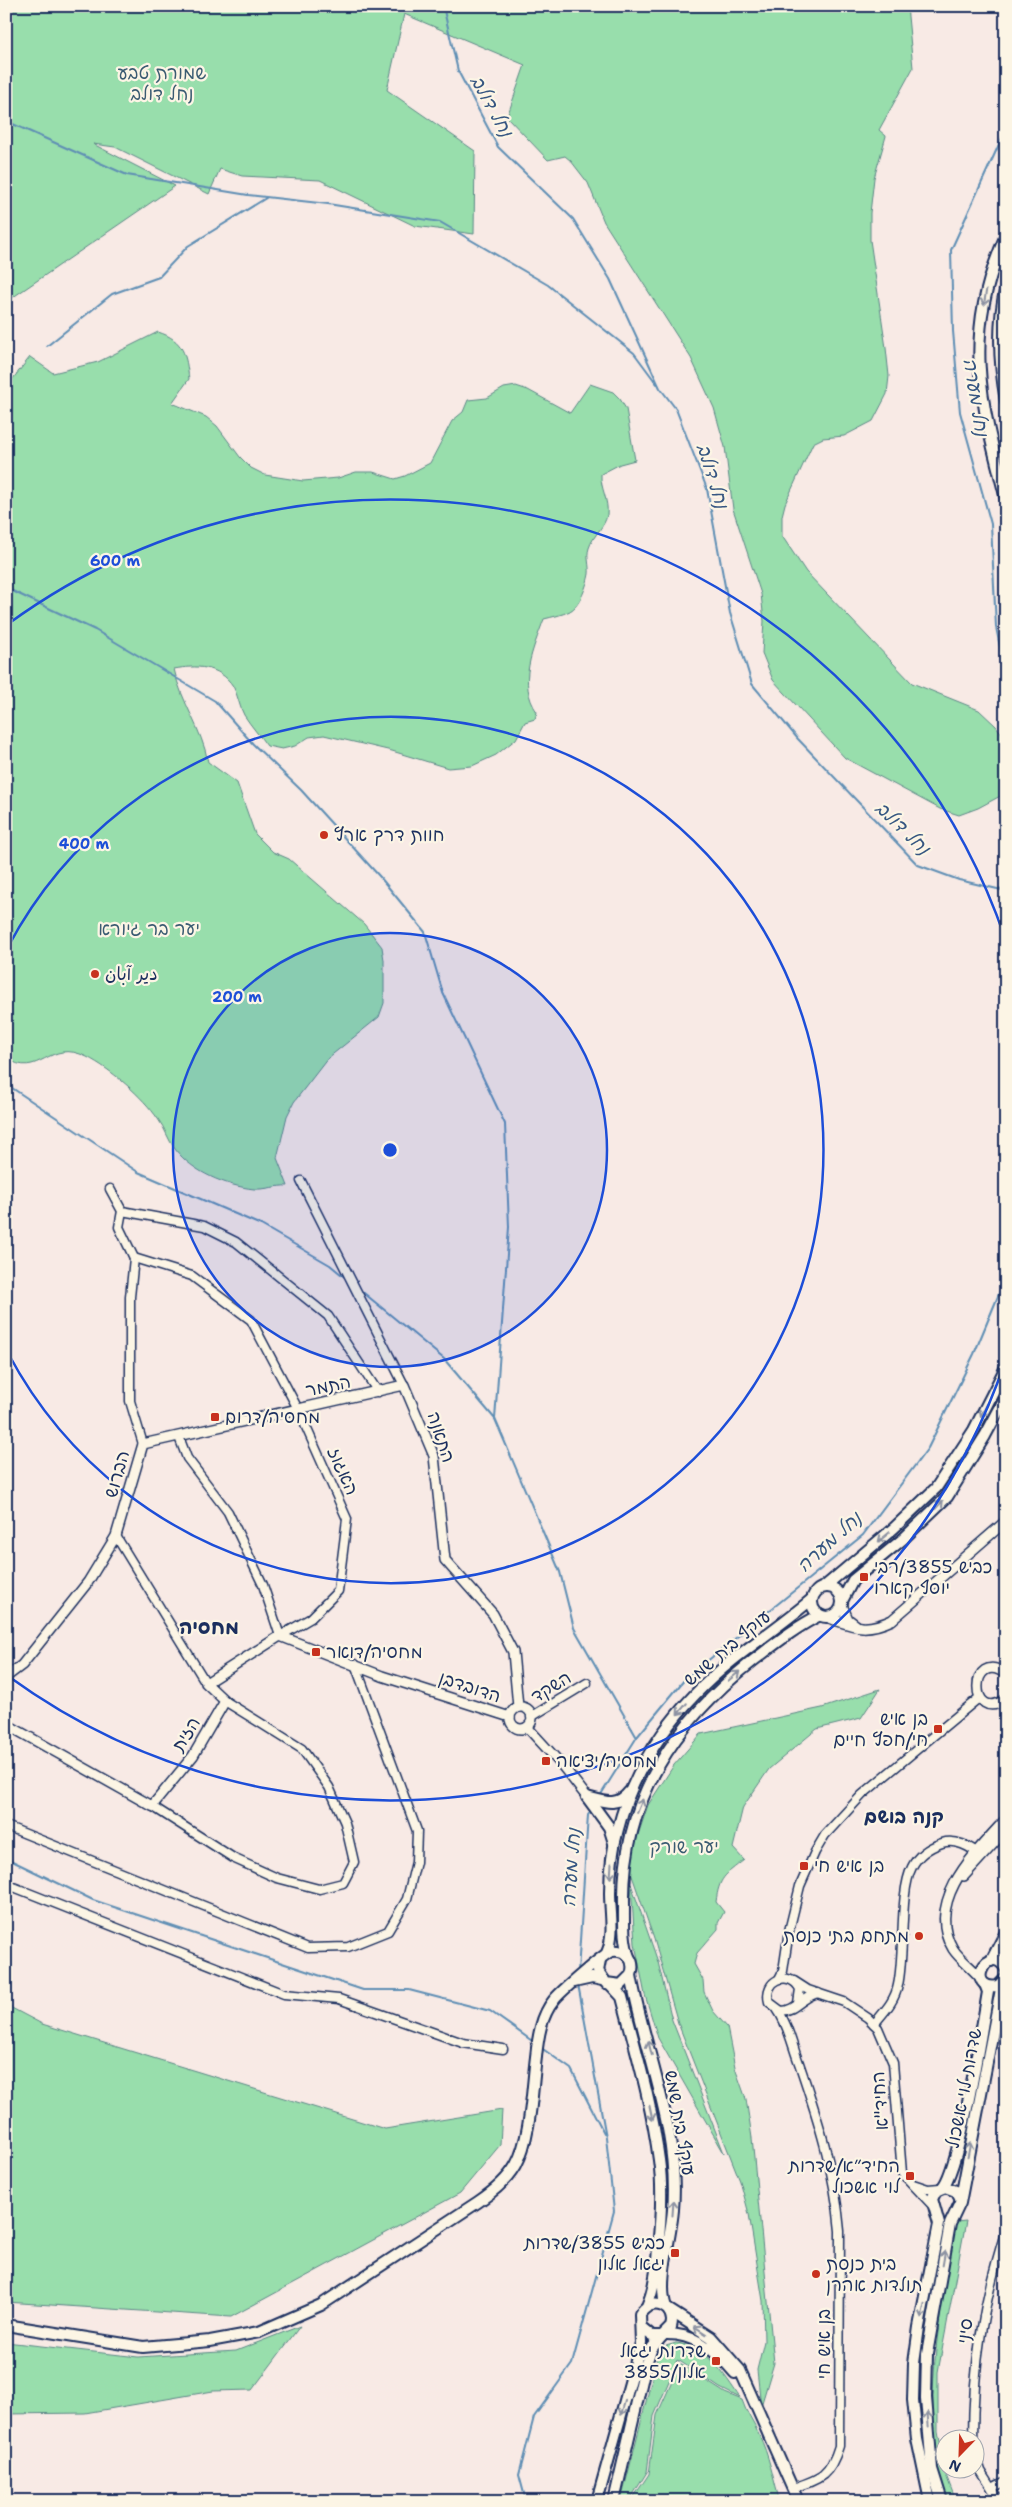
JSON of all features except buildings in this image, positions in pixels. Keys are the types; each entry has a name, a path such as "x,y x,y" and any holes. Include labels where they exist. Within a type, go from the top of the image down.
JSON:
{"main road":[{"path":"1006,235 986,290 978,364 986,422 1006,499"},
{"path":"1006,286 1000,332 1001,372 1006,401"},
{"path":"1006,1366 974,1430 936,1488 894,1528 817,1591 812,1599 814,1610 823,1616 834,1615 853,1580 903,1538 947,1497 985,1436 1006,1397"},
{"path":"824,1587 838,1591 842,1603"},
{"name":"עוקף בית שמש","path":"604,1957 612,1937 610,1894 614,1844 633,1787 656,1742 684,1706 733,1660 812,1599"},
{"name":"עוקף בית שמש","path":"629,1957 624,1918 626,1853 637,1812 658,1766 686,1726 721,1688 795,1629 823,1616"},
{"path":"587,1797 613,1803 625,1797 633,1787"},
{"path":"587,1797 609,1827 614,1844"},
{"path":"1006,1932 989,1962 1000,1962 1006,1969"},
{"path":"6,2325 143,2347 210,2341 259,2332 321,2305 492,2192 510,2174 517,2164 524,2140 542,2023 550,2005 571,1983 604,1957 621,1952 629,1957 633,1966 632,1975 625,1983 584,1979 571,1983"},
{"path":"604,1957 598,1970 607,1982"},
{"name":"שדרות לוי אשכול","path":"941,2188 950,2176 965,2111 988,1992 983,1982 981,1968 989,1962"},
{"name":"עוקף בית שמש","path":"632,1975 665,2112 673,2160 673,2218 662,2292 668,2309"},
{"path":"983,1982 993,1987 1004,1981"},
{"name":"שדרות לוי אשכול","path":"960,2198 1004,1981"},
{"name":"עוקף בית שמש","path":"607,1982 622,1997 651,2115 659,2161 659,2243 655,2282 647,2306"},
{"path":"930,2501 917,2439 913,2400 914,2363 939,2224 934,2194 941,2188 952,2189 960,2198 950,2224 927,2354 926,2398 932,2469 942,2501"},
{"path":"935,2209 948,2215 956,2211"},
{"path":"597,2501 641,2343 640,2314 647,2306 657,2304 702,2330 721,2346 740,2370 798,2501"},
{"path":"614,2501 646,2363 652,2348 672,2323 668,2309"},
{"path":"641,2327 652,2336 674,2333 694,2339 717,2354 734,2372 757,2410"}],"street":[{"name":"התאנה","path":"301,1181 404,1386 434,1456 445,1560 494,1614 513,1652 518,1707"},
{"path":"110,1189 122,1211 118,1226 134,1258"},
{"path":"122,1211 204,1226 236,1242 328,1316 378,1392"},
{"name":"האגוז","path":"134,1258 192,1276 251,1320 298,1409 347,1519 338,1591 311,1618 206,1683"},
{"name":"הברוש","path":"6,1677 22,1665 88,1582 116,1536 143,1444 130,1401 130,1297 134,1258"},
{"name":"התמר","path":"143,1444 404,1386"},
{"path":"179,1437 187,1458 228,1512 263,1585 280,1636"},
{"path":"823,1616 860,1628 876,1627 904,1611 1006,1521"},
{"path":"6,1724 152,1806 235,1859 277,1878 319,1889 343,1883 354,1862 345,1823 329,1787 302,1749 225,1701 206,1683 116,1536"},
{"path":"842,1603 848,1619 860,1628"},
{"name":"הדובדבן","path":"280,1636 382,1676 510,1717"},
{"path":"6,1826 308,1948 348,1947 388,1931 407,1899 416,1862 417,1831 355,1664"},
{"path":"1005,1673 994,1669 981,1674 977,1684 980,1697 987,1703 996,1704 1006,1709"},
{"name":"השקד","path":"531,1717 587,1683"},
{"path":"819,1993 807,1997 786,2011 777,2010 769,2002 768,1996 770,1986 779,1979 784,1964 789,1931 800,1886 815,1852 825,1835 862,1795 980,1697"},
{"path":"996,1704 1006,1699"},
{"name":"הזית","path":"152,1806 194,1756 225,1701"},
{"path":"528,1728 531,1722 529,1711 518,1707 512,1709 510,1717 514,1725 528,1728 561,1764 587,1797"},
{"path":"978,1855 1006,1819"},
{"path":"983,1982 954,1950 946,1931 945,1910 958,1876 1006,1830"},
{"path":"779,1979 791,1980 808,1990 844,2002 874,2024 888,2007 898,1988 907,1886 912,1867 926,1851 945,1842 962,1844 978,1855"},
{"path":"6,1884 284,1994 340,1999 462,2043 503,2049"},
{"path":"959,1957 974,1964 989,1962"},
{"path":"784,1964 791,1980 800,1989 796,2005 788,2018 788,2031"},
{"name":"בן איש חי","path":"777,2010 788,2031 826,2144 837,2200 840,2231 839,2446 834,2462 828,2471 818,2479 793,2488"},
{"name":"החיד\"א","path":"874,2024 885,2040 893,2063 900,2165 906,2179 935,2209"},
{"path":"906,2179 921,2188 941,2188"},
{"name":"סיני","path":"973,2430 975,2365 982,2316 1006,2230"},
{"path":"984,2476 1000,2501"},
{"path":"992,2488 1006,2481"}],"green space":[{"name":"שמורת טבע נחל דולב","path":"6,6 907,6 913,68 879,130 886,136 874,178 870,213 870,240 889,376 887,394 873,421 844,436 823,438 813,443 785,504 782,516 782,536 806,572 912,683 979,710 996,726 1006,739 1006,793 978,808 959,815 940,809 845,758 773,680 762,653 764,621 761,594 733,509 725,447 714,408 691,358 604,222 588,183 565,156 548,160 507,117 525,65 404,14 387,90 475,151 474,234 415,226 320,180 242,176 220,169 209,194 115,147 93,144 175,186 6,302"},
{"name":"יער בר גיורא","path":"158,332 167,335 178,344 187,363 189,379 172,403 206,417 217,426 240,457 251,468 265,475 303,481 338,478 356,472 373,472 395,479 405,476 430,463 452,421 463,412 468,400 487,398 504,388 516,386 528,390 570,413 590,384 613,392 626,409 635,460 620,464 601,474 607,504 607,515 589,548 589,574 585,589 577,605 570,611 544,619 535,642 529,666 528,689 531,701 537,712 535,719 525,722 516,739 496,755 472,766 448,768 392,751 324,735 309,737 295,746 282,749 267,746 244,715 235,689 221,674 214,670 199,667 174,669 181,693 201,738 208,762 237,783 255,834 273,852 289,859 364,924 382,947 384,960 384,1003 379,1017 328,1058 294,1102 287,1116 277,1158 288,1186 254,1189 232,1185 200,1171 175,1149 158,1119 135,1093 116,1076 87,1057 74,1052 63,1052 28,1065 18,1064 6,1058 6,383 8,385 30,357 53,373 98,362"},
{"name":"יער שורק","path":"880,1689 861,1718 817,1729 769,1769 743,1807 733,1848 744,1860 728,1873 721,1882 716,1902 724,1912 718,1923 718,1929 697,1953 694,1964 703,1980 704,1992 713,2011 727,2027 735,2068 746,2099 752,2138 774,2363 761,2406 757,2370 764,2341 763,2301 749,2214 740,2181 678,2023 654,1939 630,1870 632,1853 648,1805 674,1765 701,1734 822,1708"},
{"path":"631,1884 658,1962 672,2020 724,2153 658,2038 645,1995 635,1944"},
{"path":"6,2005 42,2024 385,2129 502,2110 500,2145 460,2193 231,2317 6,2302"},
{"path":"966,2221 938,2372 938,2430 934,2431 933,2396 935,2362 956,2222"},
{"path":"300,2326 252,2390 213,2391 85,2413 6,2414 6,2342 138,2357 236,2351"},
{"path":"676,2343 697,2349 706,2355 721,2371 740,2398 720,2388 678,2360 654,2416 647,2472 629,2501 621,2501 658,2354 666,2346"},
{"path":"680,2364 725,2393 742,2400 766,2450 779,2499 777,2501 631,2501 649,2474 657,2415"},
{"path":"941,2480 948,2480 956,2501 946,2501"}],"waterway":[{"name":"נחל דולב","path":"443,6 458,71 498,147 573,219 610,279 660,388 676,409 707,489 730,613 752,684 798,739 918,865 959,880 1006,891"},
{"path":"6,121 127,175 248,195 328,204 440,222 548,285 634,353 657,384"},
{"name":"נחל מערה","path":"1006,129 951,250 953,331 960,412 991,524 996,627 1006,677"},
{"path":"47,346 112,294 159,277 188,246 266,198"},
{"path":"6,588 95,630 215,701 253,744 301,790 380,877 425,932 443,993 505,1124 509,1227 495,1419"},
{"path":"6,1084 138,1172 261,1225 330,1265 348,1280"},
{"name":"נחל מערה","path":"600,1796 637,1737 685,1679 863,1535 928,1448 974,1354 1006,1277"},
{"path":"359,1289 444,1359 495,1419 560,1572 574,1628 636,1736"},
{"name":"נחל מערה","path":"578,1972 588,1815 591,1811"},
{"path":"6,1858 93,1900 363,1990 409,1990 490,2011 535,2043"},
{"name":"נחל מערה","path":"526,2501 519,2475 534,2417 572,2364 614,2211 606,2137 578,1984"},
{"path":"540,2047 571,2069 604,2133"}],"place":[{"name":"חוות דרך ארץ","path":"324,835"},
{"name":"دير آبان","path":"95,974"},
{"name":"מחסיה/דרום","path":"215,1417"},
{"name":"כביש 3855/רבי יוסף קארו","path":"864,1577"},
{"name":"מחסיה/דואר","path":"316,1652"},
{"name":"בן איש חי/חפץ חיים","path":"938,1729"},
{"name":"מחסיה/יציאה","path":"546,1761"},
{"name":"בן איש חי","path":"804,1866"},
{"name":"מתחם בתי כנסת","path":"919,1936"},
{"name":"החיד״א/שדרות לוי אשכול","path":"910,2176"},
{"name":"כביש 3855/שדרות יגאל אלון","path":"675,2253"},
{"name":"בית כנסת תולדות אהרן","path":"816,2274"},
{"name":"שדרות יגאל אלון/3855","path":"716,2361"}],"district":[{"name":"מחסיה","path":"209,1627"},
{"name":"קנה בושם","path":"904,1816"}]}
